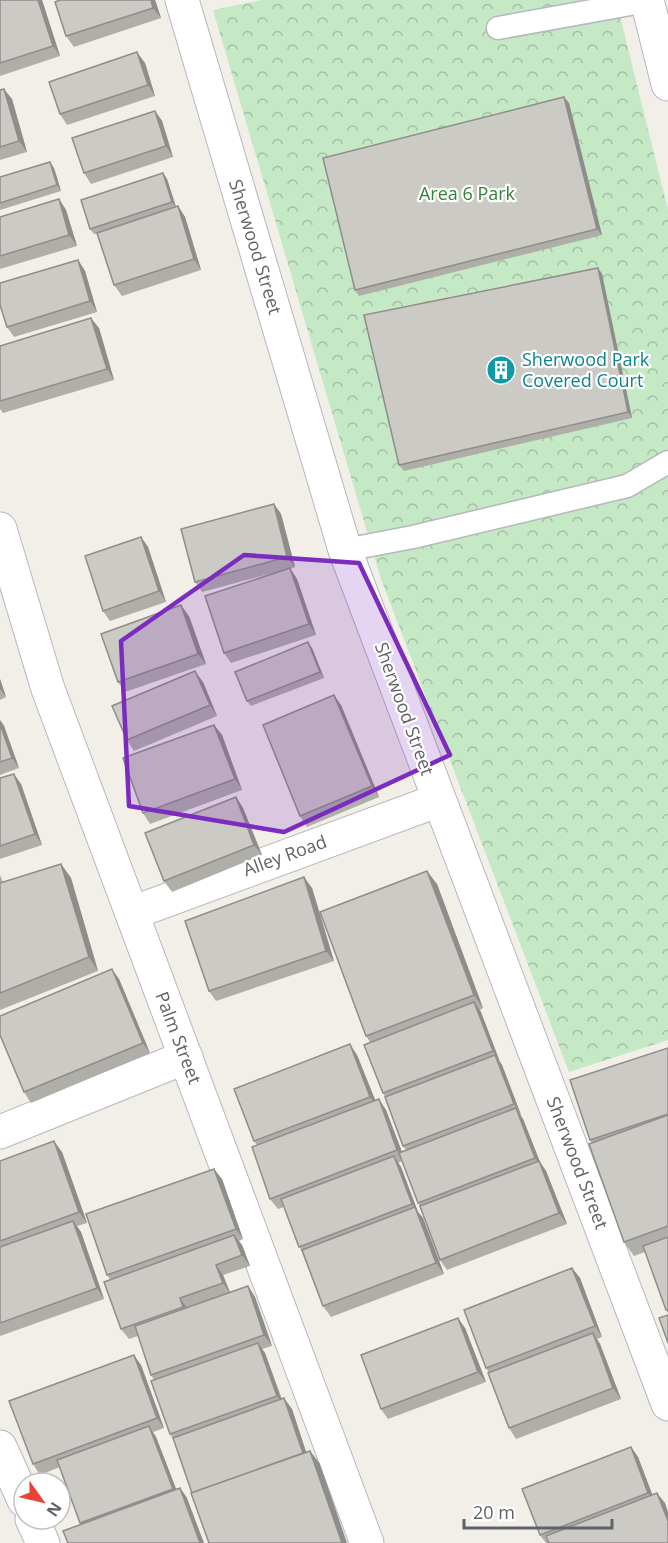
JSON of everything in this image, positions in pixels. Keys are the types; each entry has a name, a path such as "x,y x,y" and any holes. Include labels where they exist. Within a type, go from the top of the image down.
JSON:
{"street":[{"name":"Sherwood Street","path":"182,0 345,550 668,1404"},
{"path":"647,1 668,84"},
{"name":"Palm Street","path":"0,529 48,689 368,1543"},
{"name":"Alley Road","path":"132,913 438,800"},
{"path":"0,1132 186,1057"},
{"path":"0,1447 12,1474"}],"lane":[{"path":"498,28 647,1"},
{"path":"345,550 413,537 627,486 668,462"}],"highlighted area":[{"path":"244,555 359,563 450,755 284,832 129,806 121,641"}],"green space":[{"name":"Area 6 Park","path":"262,0 616,0 668,210 668,1040 569,1072 381,579 213,10"}],"building":[{"path":"0,0 38,0 53,46 0,63"},
{"path":"60,0 151,0 153,8 66,36 55,2"},
{"path":"137,52 148,85 60,114 49,82"},
{"path":"4,89 19,141 0,147 0,90"},
{"path":"564,97 597,229 355,290 323,158"},
{"path":"155,111 166,146 84,173 72,138"},
{"path":"50,162 57,185 0,203 0,177"},
{"path":"163,173 172,202 90,229 81,200"},
{"path":"59,199 69,235 0,256 0,217"},
{"path":"178,206 194,259 114,285 97,233"},
{"path":"78,260 90,301 7,327 0,305 0,283"},
{"name":"Sherwood Park Covered Court","path":"598,268 628,412 399,465 364,315"},
{"path":"91,318 107,369 0,401 0,346"},
{"path":"274,504 287,557 195,582 181,529"},
{"path":"141,537 159,591 103,611 85,556"},
{"path":"290,568 309,624 224,653 205,596"},
{"path":"181,605 198,654 118,682 101,634"},
{"path":"308,642 320,672 247,701 235,672"},
{"path":"195,671 210,705 127,740 112,706"},
{"path":"334,695 372,786 300,816 263,725"},
{"path":"0,724 12,758 0,762"},
{"path":"214,725 235,779 143,813 123,758"},
{"path":"14,774 35,834 0,846 0,778"},
{"path":"236,797 254,845 164,881 145,833"},
{"path":"61,864 89,957 0,993 0,883"},
{"path":"427,871 474,995 366,1036 320,912"},
{"path":"304,877 326,951 209,991 185,921"},
{"path":"112,969 143,1043 24,1092 0,1035 0,1016"},
{"path":"474,1002 493,1051 383,1093 364,1045"},
{"path":"350,1044 370,1097 254,1141 234,1089"},
{"path":"668,1048 668,1114 590,1140 570,1080"},
{"path":"495,1055 514,1104 403,1146 385,1097"},
{"path":"379,1099 397,1150 270,1199 252,1147"},
{"path":"516,1108 535,1158 418,1203 399,1153"},
{"path":"668,1115 668,1226 624,1242 589,1144"},
{"path":"54,1141 79,1212 0,1241 0,1161"},
{"path":"394,1156 412,1204 299,1247 281,1199"},
{"path":"539,1161 559,1213 440,1260 420,1206"},
{"path":"214,1169 236,1229 107,1275 86,1214"},
{"path":"415,1207 436,1263 323,1306 302,1250"},
{"path":"73,1221 97,1288 0,1323 0,1247"},
{"path":"234,1235 242,1255 216,1265 223,1283 180,1298 183,1307 121,1329 104,1282"},
{"path":"668,1237 668,1310 666,1310 643,1246"},
{"path":"572,1268 595,1326 486,1368 464,1310"},
{"path":"248,1286 264,1335 151,1375 135,1326"},
{"path":"668,1315 668,1343 659,1318"},
{"path":"458,1318 478,1372 381,1409 361,1355"},
{"path":"593,1333 613,1388 509,1428 488,1373"},
{"path":"258,1343 277,1396 170,1434 151,1381"},
{"path":"134,1355 157,1418 33,1464 9,1401"},
{"path":"284,1398 303,1453 192,1493 173,1438"},
{"path":"149,1426 173,1489 80,1523 72,1501 72,1471 61,1471 57,1460"},
{"path":"631,1447 648,1493 540,1535 522,1489"},
{"path":"310,1451 342,1543 209,1543 191,1493"},
{"path":"180,1488 200,1543 68,1543 63,1531 72,1531 72,1528"},
{"path":"657,1493 668,1521 668,1543 549,1543 546,1536"}],"place":[{"name":"Sherwood Park Covered Court","path":"501,370"}]}
